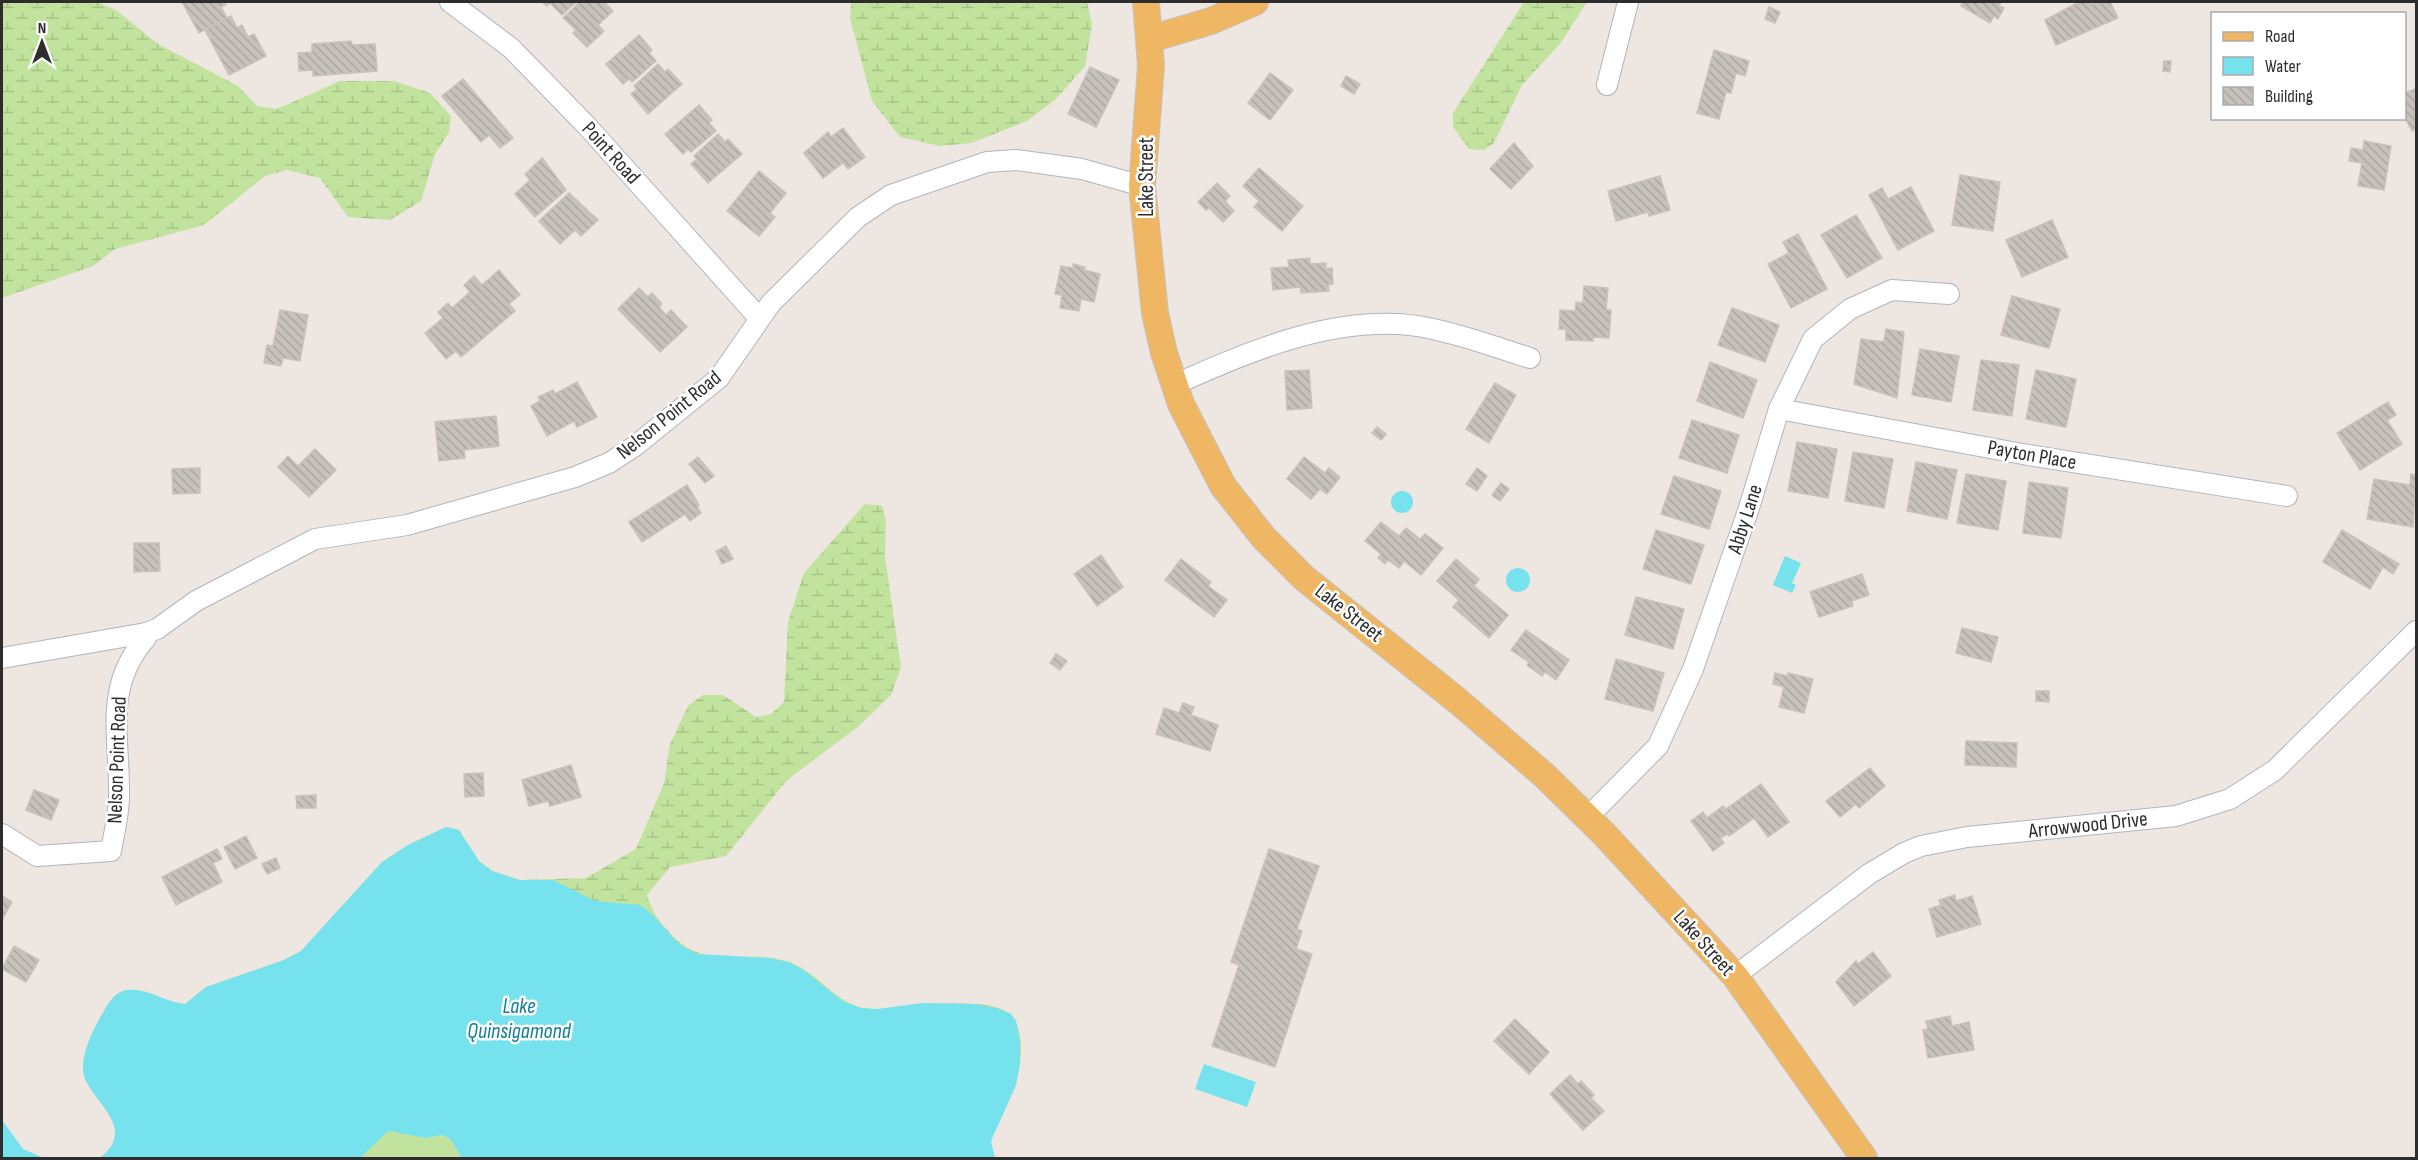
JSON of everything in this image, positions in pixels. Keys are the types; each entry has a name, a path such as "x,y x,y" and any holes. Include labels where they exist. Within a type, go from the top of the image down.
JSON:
{"main road":[{"name":"Lake Street","path":"1146,2 1150,39 1142,186 1155,314 1174,385 1196,437 1223,486 1277,552 1320,591 1414,665 1538,770 1588,817 1735,976 1864,1158"},
{"path":"1150,39 1211,21 1255,2"}],"street":[{"name":"Point Road","path":"450,2 519,56 586,126 759,318"},
{"path":"1607,85 1628,2"},
{"name":"Nelson Point Road","path":"2,658 146,633 196,601 315,539 407,525 575,477 609,463 635,446 719,378 759,318 858,217 891,195 937,177 987,162 1016,160 1082,169 1142,186"},
{"name":"Abby Lane","path":"1588,817 1658,746 1693,669 1749,508 1779,409 1813,339 1850,309 1893,290 1949,294"},
{"path":"1174,385 1248,351 1326,330 1383,325 1432,328 1530,358"},
{"name":"Payton Place","path":"1779,409 2042,457 2287,496"},
{"name":"Arrowwood Drive","path":"1735,976 1869,874 1904,853 1921,846 1967,837 2176,816 2230,799 2275,770 2416,631"},
{"name":"Nelson Point Road","path":"2,834 37,856 111,851 119,798 117,701 124,669 131,655 146,638 146,633"}],"green space":[{"path":"2,2 97,2 116,10 158,44 238,86 257,106 277,109 340,81 394,81 430,93 451,116 449,132 435,154 421,201 390,220 348,217 320,178 287,170 265,176 204,225 115,249 93,266 2,298"},
{"path":"851,2 1087,2 1092,24 1085,66 1055,100 1027,121 971,143 940,146 900,137 872,101 850,18"},
{"path":"1524,2 1587,2 1560,44 1522,85 1494,143 1484,150 1469,149 1453,127 1453,113"},
{"name":"Lake Quinsigamond","path":"865,504 882,506 886,520 885,556 901,668 891,695 859,726 787,780 726,856 670,867 647,895 659,920 683,945 712,956 773,958 789,962 812,975 853,1005 879,1009 952,1003 992,1006 1006,1011 1015,1020 1019,1032 1021,1057 1012,1094 991,1138 995,1158 462,1158 451,1140 443,1135 379,1141 369,1148 332,1158 100,1158 111,1146 115,1135 108,1113 86,1081 83,1064 94,1030 107,1006 115,996 123,991 138,990 185,1004 206,987 284,960 301,951 382,862 408,845 446,827 459,830 479,861 492,871 520,880 586,878 636,849 664,783 670,744 688,706 703,695 723,695 756,717 771,714 784,702 788,622 804,573"},
{"path":"388,1131 426,1138 443,1135 451,1140 462,1158 359,1158"}],"water":[{"path":"1402,491 1410,494 1413,502 1410,510 1402,513 1394,510 1391,502 1394,494"},
{"path":"1785,556 1801,563 1792,583 1796,585 1792,593 1773,585"},
{"path":"1518,568 1523,569 1529,575 1529,585 1523,591 1518,592 1513,591 1507,585 1506,580 1507,575 1513,569"},
{"name":"Lake Quinsigamond","path":"446,827 459,830 479,861 492,871 520,880 553,880 595,901 640,905 653,915 679,944 697,954 769,958 789,962 805,971 841,1000 860,1008 878,1009 922,1003 974,1004 997,1008 1011,1014 1016,1021 1020,1041 1020,1064 1016,1085 991,1141 995,1158 462,1158 451,1140 443,1135 426,1138 388,1131 360,1158 100,1158 111,1146 115,1135 108,1113 86,1081 83,1064 94,1030 115,996 123,991 138,990 185,1004 206,987 284,960 301,951 382,862 408,845"},
{"path":"1204,1064 1256,1082 1247,1107 1195,1089"},
{"path":"2,1120 23,1149 44,1158 2,1158"}],"building":[{"path":"182,2 224,2 226,5 221,7 227,18 199,33"},
{"path":"542,2 576,2 562,15 550,3 547,6"},
{"path":"580,2 604,2 613,11 598,25 604,31 587,47 573,33 576,30 563,18"},
{"path":"1963,2 2001,2 1999,6 2004,8 1998,19 1994,16 1990,23 1961,6"},
{"path":"2079,2 2090,4 2110,2 2118,18 2056,45 2045,20"},
{"path":"1769,7 1780,12 1775,23 1765,19"},
{"path":"231,16 237,28 242,25 248,37 254,34 266,56 229,75 205,30"},
{"path":"639,35 652,50 649,53 656,61 632,82 629,79 623,84 606,64"},
{"path":"351,41 352,45 375,44 377,71 313,76 313,70 299,71 298,53 312,52 312,44"},
{"path":"1714,50 1749,61 1745,76 1736,73 1731,93 1726,92 1719,119 1697,113"},
{"path":"2164,61 2171,61 2170,72 2163,71"},
{"path":"658,64 665,72 668,69 682,84 648,114 631,94 637,89 634,86"},
{"path":"1090,67 1119,80 1096,127 1068,114"},
{"path":"1270,73 1293,90 1270,120 1248,103"},
{"path":"1346,76 1360,84 1354,94 1341,86"},
{"path":"463,79 513,138 500,148 489,135 481,142 442,96"},
{"path":"2415,89 2416,129 2412,131 2406,120 2406,92"},
{"path":"699,105 712,120 709,123 716,131 691,152 688,149 683,154 665,134"},
{"path":"843,128 865,157 848,169 843,163 823,178 804,153 828,132 831,137"},
{"path":"718,134 725,142 728,139 742,154 708,183 691,164 697,159 694,156"},
{"path":"2364,141 2391,146 2384,190 2358,186 2362,163 2349,161 2351,148 2363,150"},
{"path":"1514,143 1533,166 1511,189 1490,169"},
{"path":"542,158 566,190 535,217 515,194 530,180 525,174"},
{"path":"1259,168 1303,206 1282,231 1254,207 1259,201 1243,186"},
{"path":"759,171 786,193 770,213 775,217 759,236 727,211"},
{"path":"1960,175 2000,182 1993,231 1952,225"},
{"path":"1660,176 1670,210 1649,216 1648,212 1616,221 1608,191"},
{"path":"1217,183 1230,196 1225,201 1234,211 1223,222 1209,208 1206,210 1198,202"},
{"path":"1911,187 1934,231 1898,250 1869,195 1882,188 1888,199"},
{"path":"569,193 598,220 581,236 575,230 560,244 539,221"},
{"path":"1856,215 1882,258 1847,278 1821,235"},
{"path":"2052,220 2068,257 2022,277 2006,240"},
{"path":"1798,234 1827,289 1791,308 1768,264 1789,253 1783,242"},
{"path":"1310,258 1310,264 1326,263 1326,269 1332,268 1333,284 1328,285 1329,291 1301,293 1300,287 1273,290 1271,268 1289,267 1288,260"},
{"path":"1073,264 1085,267 1084,270 1100,274 1094,302 1081,299 1079,311 1060,308 1062,295 1055,294 1061,266 1073,268"},
{"path":"499,270 520,295 509,304 515,311 461,357 456,351 446,359 425,333 443,318 438,312 448,303 452,308 470,292 464,285 474,276 482,285"},
{"path":"1584,286 1608,288 1606,310 1611,310 1609,338 1593,337 1593,341 1566,340 1566,329 1559,329 1560,310 1575,311 1576,302 1583,303"},
{"path":"639,288 648,297 652,293 662,304 659,307 666,315 671,310 687,327 660,352 618,309"},
{"path":"2012,296 2060,309 2049,348 2001,335"},
{"path":"1732,308 1779,325 1765,362 1718,345"},
{"path":"280,310 308,315 300,361 283,358 281,366 264,363 267,345 273,346"},
{"path":"1886,329 1904,332 1897,398 1854,384 1861,339 1884,342"},
{"path":"1920,349 1959,356 1951,402 1912,395"},
{"path":"1981,360 2019,365 2012,416 1973,410"},
{"path":"1710,362 1757,380 1743,418 1697,401"},
{"path":"1309,370 1312,408 1287,410 1285,371"},
{"path":"2036,370 2076,379 2066,427 2026,419"},
{"path":"577,382 597,417 577,427 574,421 547,436 531,406 540,401 538,397 553,390 555,394"},
{"path":"1495,383 1516,395 1489,443 1466,429"},
{"path":"2388,402 2396,415 2387,420 2402,444 2360,470 2337,433"},
{"path":"496,416 499,446 464,450 465,458 439,461 435,422"},
{"path":"1692,420 1739,435 1727,473 1679,458"},
{"path":"1377,427 1386,434 1381,440 1372,433"},
{"path":"1797,442 1837,449 1828,498 1788,491"},
{"path":"315,449 336,470 309,497 278,467 288,456 298,466"},
{"path":"1853,452 1893,459 1884,508 1845,501"},
{"path":"698,457 714,476 705,483 689,464"},
{"path":"1304,457 1325,473 1329,468 1340,477 1327,494 1320,489 1311,499 1287,479"},
{"path":"1916,462 1957,470 1947,519 1907,511"},
{"path":"200,468 200,493 173,494 172,469"},
{"path":"1477,468 1487,476 1477,491 1466,484"},
{"path":"1966,474 2006,481 1998,530 1957,523"},
{"path":"2411,474 2416,475 2413,527 2367,519 2374,479 2410,485"},
{"path":"1674,476 1721,491 1709,529 1661,514"},
{"path":"2029,482 2068,488 2061,538 2023,533"},
{"path":"1501,483 1509,489 1500,501 1492,495"},
{"path":"687,485 701,513 690,521 685,514 642,542 629,522"},
{"path":"1381,522 1399,536 1406,528 1420,539 1425,534 1443,548 1421,575 1404,561 1399,568 1388,560 1385,564 1378,558 1381,554 1365,541"},
{"path":"1656,530 1704,545 1691,584 1643,569"},
{"path":"2342,530 2399,564 2393,574 2383,567 2370,589 2323,562"},
{"path":"134,543 159,543 160,571 134,572"},
{"path":"726,546 733,559 722,564 716,551"},
{"path":"1101,555 1123,587 1097,606 1074,574"},
{"path":"1181,559 1211,582 1208,586 1227,600 1214,617 1165,580"},
{"path":"1456,559 1479,579 1474,586 1508,615 1489,638 1453,607 1459,600 1437,581"},
{"path":"1862,574 1869,595 1852,601 1853,606 1819,617 1810,592"},
{"path":"1636,597 1684,609 1673,649 1625,635"},
{"path":"1962,628 1998,637 1991,662 1956,653"},
{"path":"1526,630 1569,660 1556,680 1545,672 1542,676 1527,665 1529,662 1511,650"},
{"path":"1056,654 1067,661 1060,670 1050,663"},
{"path":"1616,659 1664,673 1653,711 1605,699"},
{"path":"1775,673 1788,676 1788,673 1813,679 1804,713 1779,707 1784,687 1773,684"},
{"path":"2036,691 2049,691 2049,702 2036,701"},
{"path":"1183,703 1194,707 1191,715 1218,725 1210,751 1156,734 1164,708 1179,713"},
{"path":"1966,741 2017,743 2016,767 1965,765"},
{"path":"571,765 581,797 550,806 548,801 529,806 522,780"},
{"path":"1870,768 1885,786 1859,808 1856,804 1840,817 1826,801"},
{"path":"483,773 484,796 465,797 464,774"},
{"path":"1761,784 1789,822 1768,837 1754,818 1729,836 1727,834 1720,838 1724,843 1713,851 1691,821 1703,812 1707,818 1723,806 1726,809"},
{"path":"34,790 59,800 51,820 26,810"},
{"path":"316,795 316,808 297,808 296,796"},
{"path":"246,836 257,858 235,869 224,847"},
{"path":"217,849 222,859 213,863 222,882 176,905 162,877"},
{"path":"1269,849 1319,866 1297,929 1302,931 1296,949 1312,954 1275,1067 1212,1046 1239,965 1231,962"},
{"path":"276,858 280,868 267,874 262,864"},
{"path":"1955,895 1956,901 1972,896 1981,924 1937,937 1929,909 1941,905 1939,900"},
{"path":"2,896 12,902 2,920"},
{"path":"14,946 39,960 26,982 2,969"},
{"path":"1873,952 1891,976 1854,1006 1836,982 1856,961 1858,964"},
{"path":"1950,1016 1952,1026 1969,1022 1974,1050 1928,1058 1923,1030 1928,1029 1926,1021"},
{"path":"1515,1019 1549,1052 1529,1074 1494,1041"},
{"path":"1570,1075 1578,1084 1581,1081 1594,1095 1591,1098 1604,1111 1583,1130 1550,1094"}]}
